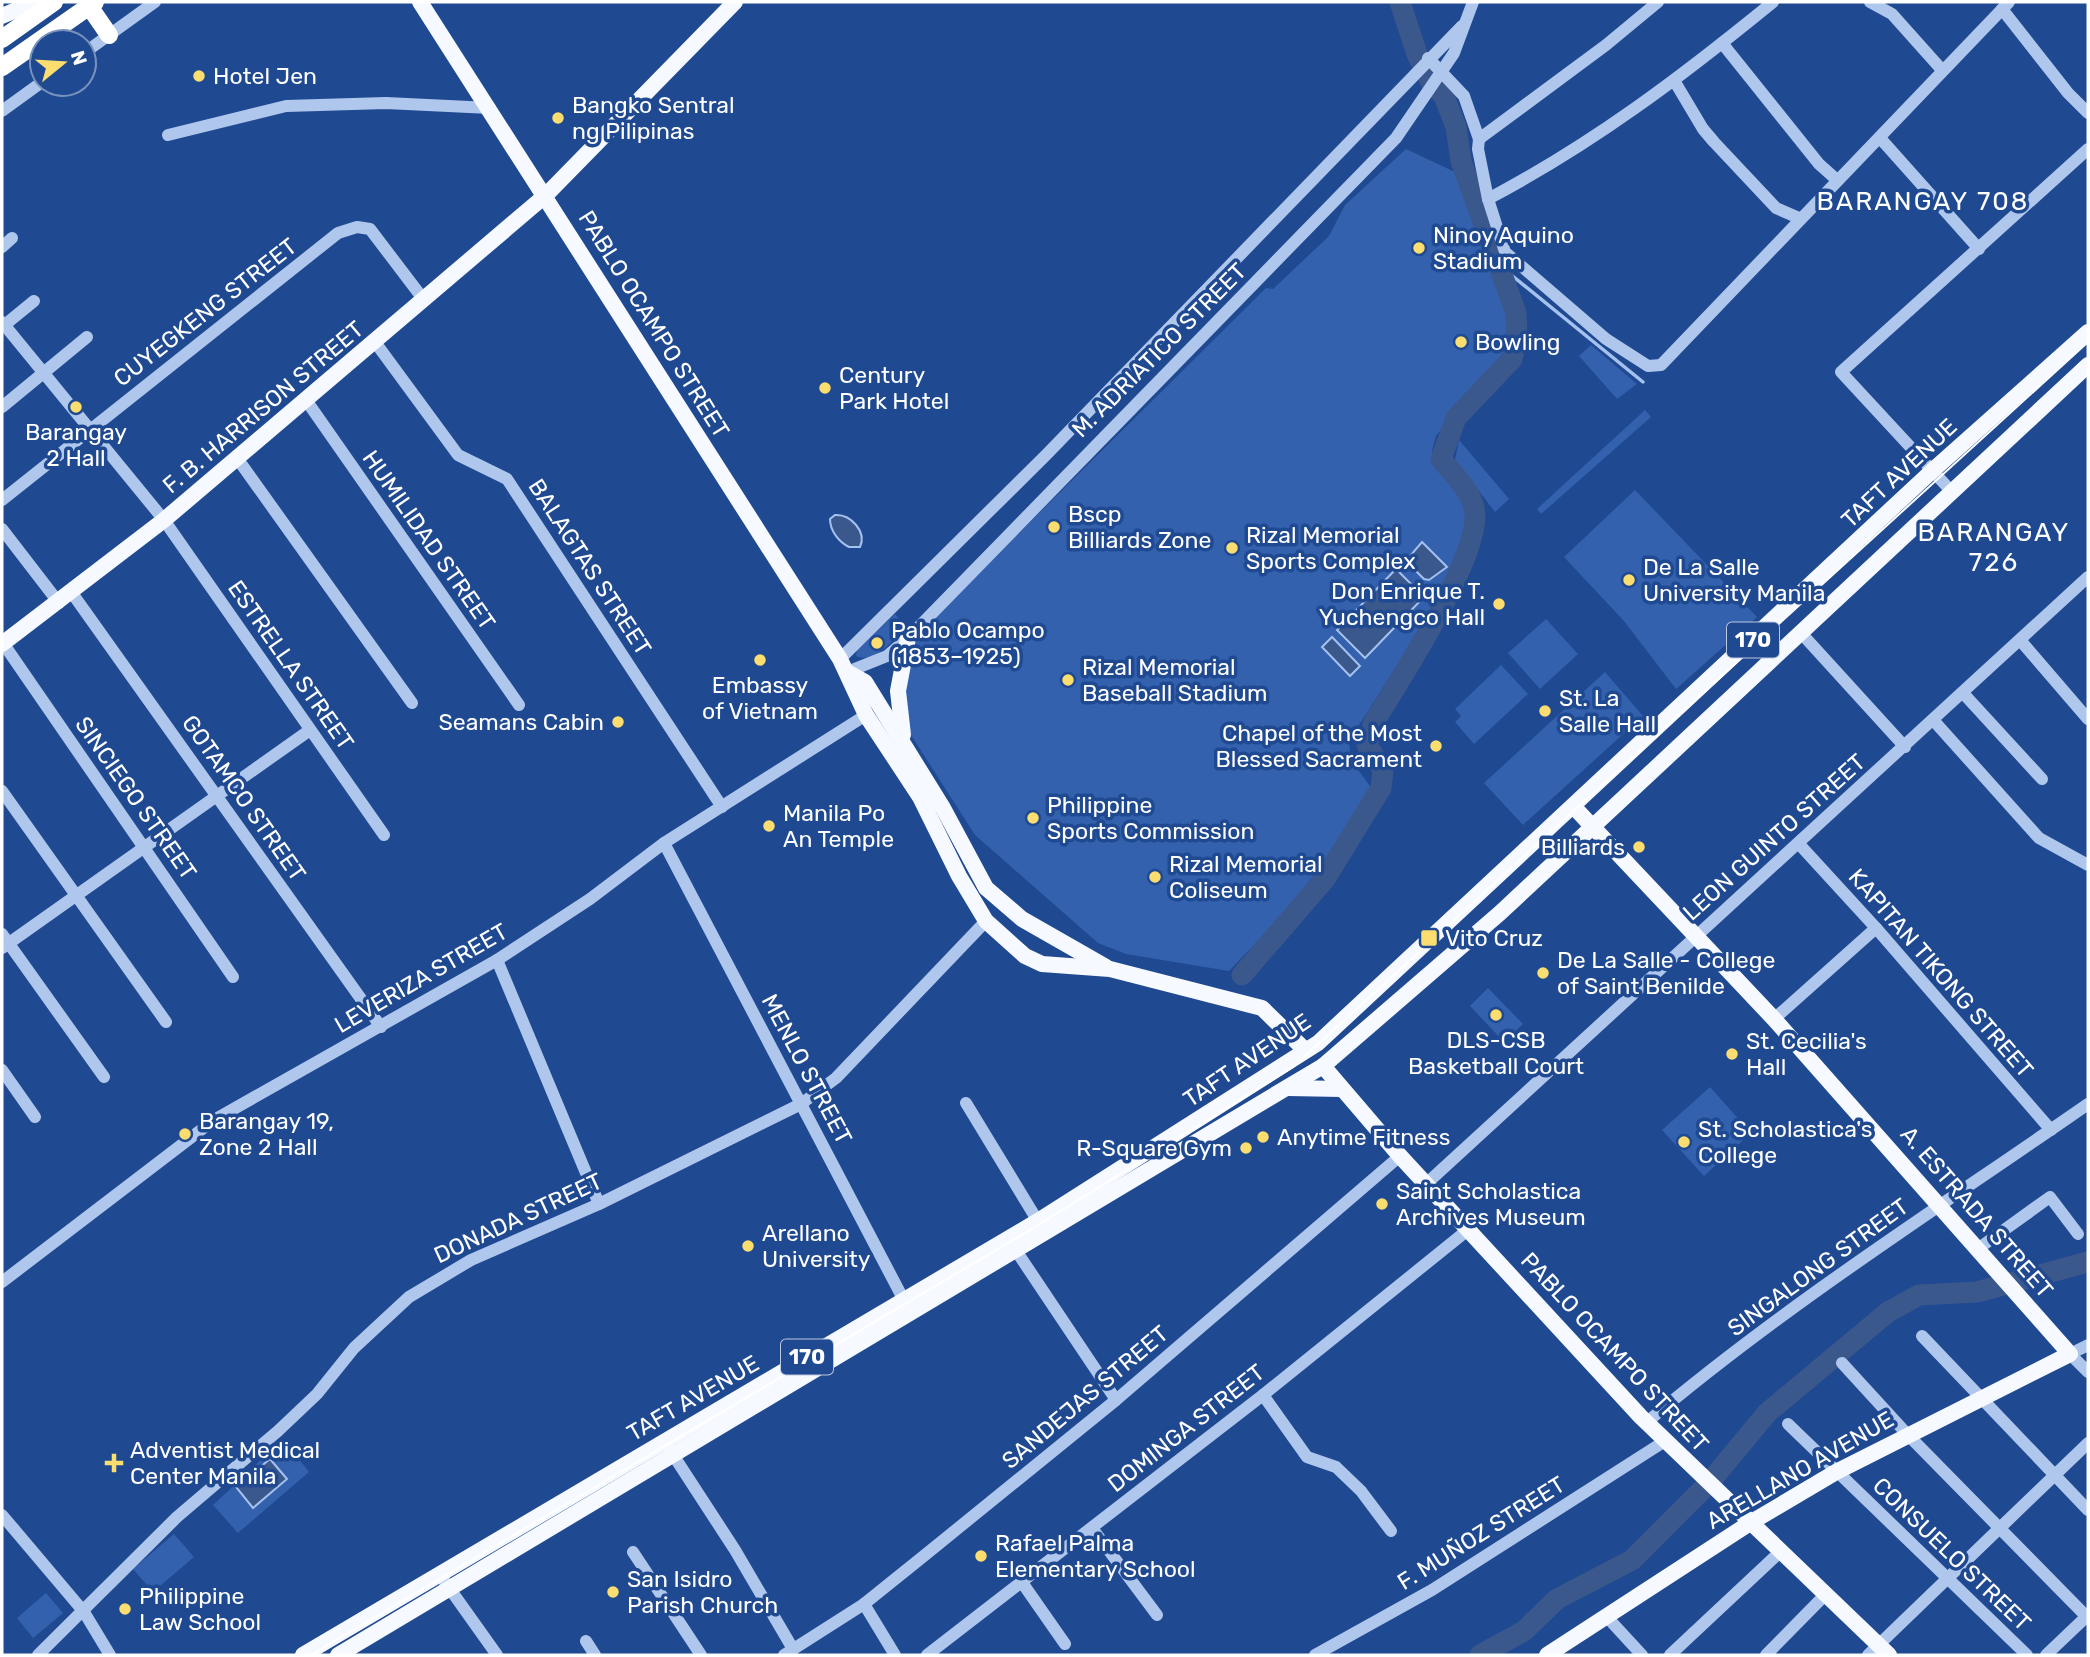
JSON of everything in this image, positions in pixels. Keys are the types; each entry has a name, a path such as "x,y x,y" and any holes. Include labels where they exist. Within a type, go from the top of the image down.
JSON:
{"highway":[{"path":"2,39 54,2"},
{"path":"2,67 92,4 109,35"}],"main road":[{"path":"2,16 35,2"},
{"name":"PABLO OCAMPO STREET","path":"420,2 546,195 844,666 866,715 920,797 986,921 1025,956 1042,964 1110,969 1262,1008 1305,1050"},
{"name":"F. B. HARRISON STREET","path":"2,644 164,520 546,195 735,2"},
{"name":"TAFT AVENUE","path":"907,1307 1017,1252 1042,1227 1327,1034 1932,471 2088,332"},
{"name":"TAFT AVENUE","path":"303,1655 372,1625 1042,1227 1324,1066 1500,913 2088,365"},
{"path":"904,745 898,691 908,638"},
{"name":"PABLO OCAMPO STREET","path":"844,666 865,682 986,888 1023,919 1110,969"},
{"path":"1718,672 1739,690"},
{"name":"A. ESTRADA STREET","path":"1573,806 1774,1019 1941,1204 2070,1354"},
{"path":"976,903 986,888"},
{"path":"1042,964 1054,938"},
{"name":"PABLO OCAMPO STREET","path":"1324,1066 1400,1156 1647,1422 1825,1595 1879,1652"},
{"path":"1283,1088 1305,1086 1342,1089"},
{"name":"ARELLANO AVENUE","path":"1547,1655 1750,1523 1836,1472 2070,1354"},
{"name":"TAFT AVENUE","path":"338,1655 372,1625"}],"street":[{"path":"98,43 155,2"},
{"path":"1479,139 1606,46 1658,2"},
{"path":"1488,199 1547,167 1675,82 1773,2"},
{"path":"1870,2 1892,14 1942,70"},
{"name":"M. ADRIATICO STREET","path":"844,666 887,656 908,638 1396,138 1454,53 1475,4"},
{"path":"1427,59 1464,96 1479,139 1478,149 1488,199 1505,252 1606,340 1648,366 1661,365 2006,5 2068,93 2088,113"},
{"name":"M. ADRIATICO STREET","path":"844,666 1427,59 1465,23"},
{"path":"1723,43 1819,164 1837,180"},
{"path":"1675,82 1703,129 1714,142 1776,208 1791,212 1799,218"},
{"path":"2,111 28,92"},
{"path":"168,135 286,106 386,103 490,108"},
{"path":"1880,138 1979,248"},
{"path":"1952,493 1841,372 2088,149"},
{"name":"CUYEGKENG STREET","path":"2,500 338,233 357,227 370,229 424,300"},
{"path":"2,247 12,238"},
{"path":"3,325 34,301"},
{"name":"ESTRELLA STREET","path":"3,325 164,520 384,835"},
{"path":"2,407 87,337"},
{"name":"BALAGTAS STREET","path":"375,342 458,455 507,479 722,807"},
{"name":"HUMILIDAD STREET","path":"306,400 519,705"},
{"path":"237,458 411,703"},
{"name":"GOTAMCO STREET","path":"2,529 65,598 217,797 381,1027"},
{"name":"LEON GUINTO STREET","path":"1426,1184 2020,640 2086,583"},
{"path":"1802,634 1905,747"},
{"path":"2020,640 2088,719"},
{"name":"SINCIEGO STREET","path":"2,644 146,847 233,977"},
{"path":"1963,693 2042,779"},
{"name":"LEVERIZA STREET","path":"2,1282 214,1120 497,960 590,899 664,844 866,715"},
{"path":"1934,721 2039,838 2088,865"},
{"path":"104,1077 4,942 76,896 310,730"},
{"path":"2,791 166,1022"},
{"name":"MENLO STREET","path":"664,844 907,1307"},
{"name":"KAPITAN TIKONG STREET","path":"1798,844 1876,928 2051,1130"},
{"name":"DONADA STREET","path":"38,1655 168,1526 288,1422 354,1348 409,1297 471,1259 599,1204 801,1104 836,1078 986,921"},
{"path":"1774,1019 1876,928"},
{"path":"497,960 599,1204"},
{"path":"2,1070 35,1116"},
{"path":"966,1103 1042,1227"},
{"name":"SINGALONG STREET","path":"1647,1422 1691,1385 1941,1204 2088,1104"},
{"name":"SANDEJAS STREET","path":"789,1652 864,1604 1116,1400 1400,1156"},
{"path":"1979,1248 2050,1197 2077,1234"},
{"name":"DOMINGA STREET","path":"927,1655 1263,1395 1469,1229"},
{"path":"1017,1252 1116,1400"},
{"path":"1922,1336 2088,1510"},
{"name":"ARELLANO AVENUE","path":"2070,1354 2088,1345"},
{"name":"A. ESTRADA STREET","path":"2070,1354 2088,1372"},
{"path":"1842,1363 1907,1434 2088,1617 2046,1655"},
{"path":"1263,1395 1307,1457 1336,1467 1361,1491 1391,1531"},
{"name":"CONSUELO STREET","path":"1788,1424 2027,1655"},
{"name":"F. MUÑOZ STREET","path":"1315,1655 1432,1590 1665,1441"},
{"path":"1879,1652 1947,1579 2088,1443"},
{"path":"669,1449 735,1550 789,1652"},
{"path":"2,1515 84,1612 110,1655"},
{"path":"1092,1528 1157,1615"},
{"path":"632,1552 701,1655"},
{"path":"1670,1655 1780,1552"},
{"path":"448,1580 497,1655"},
{"path":"1021,1581 1065,1644"},
{"path":"1766,1655 1825,1595"},
{"path":"864,1604 895,1655"},
{"path":"1606,1616 1642,1655"},
{"path":"586,1642 596,1655"}],"shaded area":[{"name":"Rizal Memorial Sports Complex","path":"1406,149 1457,173 1499,285 1509,328 1508,342 1495,366 1436,436 1432,451 1436,462 1472,506 1445,590 1349,741 1351,760 1372,789 1324,862 1270,928 1229,971 1126,954 1098,943 975,835 909,732 905,706 911,645 922,629 1266,288 1273,289 1329,236 1345,205"},
{"path":"1591,345 1637,384 1617,399 1579,356"},
{"path":"1645,410 1651,417 1541,514 1537,509"},
{"path":"1459,440 1509,499 1495,512 1455,460"},
{"path":"1635,490 1757,617 1676,689 1624,621 1564,557"},
{"path":"835,515 847,517 856,525 862,541 860,547 849,547 836,536 830,519"},
{"path":"1422,542 1447,567 1429,580 1424,579 1410,565 1410,556"},
{"path":"1396,569 1424,597 1365,658 1337,630"},
{"path":"895,614 907,627 877,654 863,658 856,656 857,650"},
{"path":"1546,619 1578,654 1540,689 1508,653"},
{"path":"1332,637 1360,666 1350,676 1322,647"},
{"path":"1501,665 1528,694 1474,744 1455,722 1461,716 1455,709"},
{"path":"1605,672 1643,716 1523,825 1484,783"},
{"name":"DLS-CSB Basketball Court","path":"1488,988 1523,1024 1504,1042 1470,1006"},
{"path":"1710,1087 1751,1133 1704,1176 1662,1130"},
{"path":"283,1439 309,1472 238,1533 213,1505"},
{"path":"270,1459 287,1479 253,1508 236,1487"},
{"path":"174,1534 194,1557 153,1592 133,1569"},
{"path":"46,1593 63,1613 33,1638 17,1618"}],"waterway":[{"path":"1242,975 1325,879 1381,788 1383,770 1367,745 1374,722 1454,584 1474,528 1474,508 1469,494 1441,459 1456,418 1512,359 1517,337 1516,313 1461,161 1456,127 1444,96 1431,82 1417,54 1400,2"},
{"path":"1499,265 1643,382"},
{"path":"1480,1655 1524,1631 1557,1599 1632,1560 1709,1483 1767,1413 1888,1312 1919,1295 1977,1292 2088,1262"}],"tram line":[{"path":"311,1655 1030,1230 1293,1067 2088,342"}],"place":[{"name":"Hotel Jen","path":"199,76"},
{"name":"Bangko Sentral ng Pilipinas","path":"558,118"},
{"name":"Ninoy Aquino Stadium","path":"1419,248"},
{"name":"Bowling","path":"1461,342"},
{"name":"Century Park Hotel","path":"825,388"},
{"name":"Barangay 2 Hall","path":"76,407"},
{"name":"Bscp Billiards Zone","path":"1054,527"},
{"name":"Rizal Memorial Sports Complex","path":"1232,548"},
{"name":"De La Salle University Manila","path":"1629,580"},
{"name":"Don Enrique T. Yuchengco Hall","path":"1499,604"},
{"name":"Pablo Ocampo (1853–1925)","path":"877,643"},
{"name":"Embassy of Vietnam","path":"760,660"},
{"name":"Rizal Memorial Baseball Stadium","path":"1068,680"},
{"name":"St. La Salle Hall","path":"1545,711"},
{"name":"Seamans Cabin","path":"618,722"},
{"name":"Chapel of the Most Blessed Sacrament","path":"1436,746"},
{"name":"Philippine Sports Commission","path":"1033,818"},
{"name":"Manila Po An Temple","path":"769,826"},
{"name":"Billiards","path":"1639,847"},
{"name":"Rizal Memorial Coliseum","path":"1155,877"},
{"name":"Vito Cruz","path":"1429,938"},
{"name":"De La Salle - College of Saint Benilde","path":"1543,973"},
{"name":"DLS-CSB Basketball Court","path":"1496,1015"},
{"name":"St. Cecilia's Hall","path":"1732,1054"},
{"name":"Barangay 19, Zone 2 Hall","path":"185,1134"},
{"name":"Anytime Fitness","path":"1263,1137"},
{"name":"St. Scholastica's College","path":"1684,1142"},
{"name":"R-Square Gym","path":"1246,1148"},
{"name":"Saint Scholastica Archives Museum","path":"1382,1204"},
{"name":"Arellano University","path":"748,1246"},
{"name":"Adventist Medical Center Manila","path":"114,1463"},
{"name":"Rafael Palma Elementary School","path":"981,1556"},
{"name":"San Isidro Parish Church","path":"613,1592"},
{"name":"Philippine Law School","path":"125,1609"}],"district":[{"name":"BARANGAY 708","path":"1923,201"},
{"name":"BARANGAY 726","path":"1994,547"}]}
